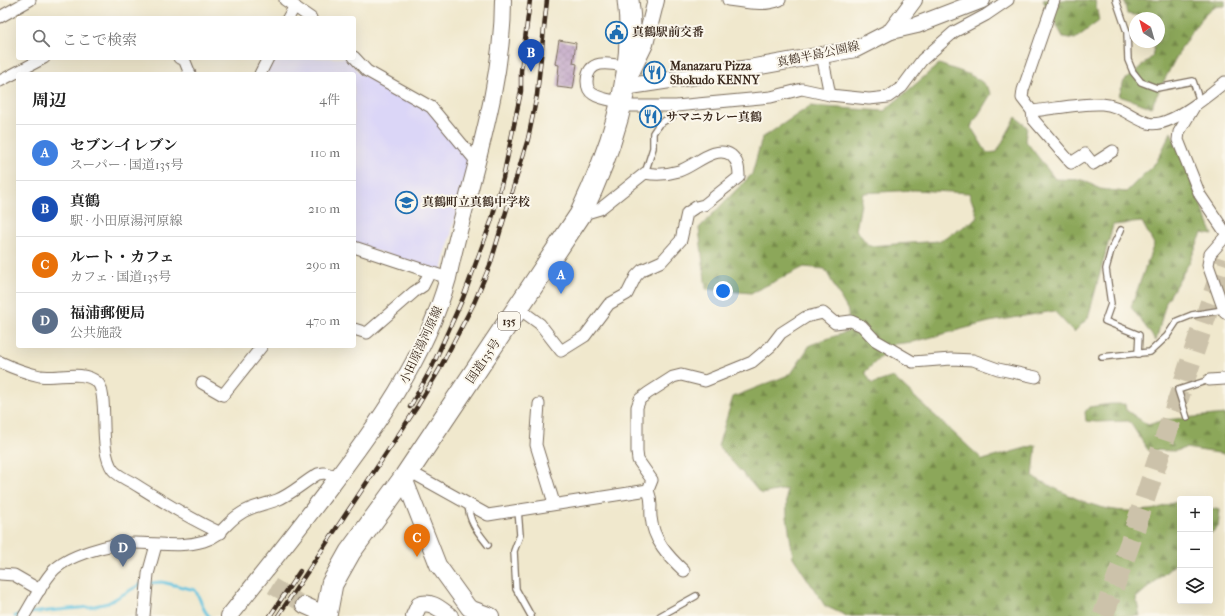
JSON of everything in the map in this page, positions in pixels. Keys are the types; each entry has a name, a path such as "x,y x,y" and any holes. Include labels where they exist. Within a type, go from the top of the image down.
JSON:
{"highway":[{"name":"国道135号","path":"317,613 330,592 339,570 407,474 568,234 583,208 609,142 623,91 630,36 628,0"}],"main road":[{"name":"小田原湯河原線","path":"229,616 265,582 365,441 399,390 428,336 441,304 448,278 497,74 503,25 503,0"},
{"path":"623,91 645,44 656,0"},
{"name":"真鶴半島公園線","path":"891,31 914,0"},
{"name":"真鶴半島公園線","path":"623,91 822,55 862,46 891,31 917,25 982,0"},
{"path":"407,474 438,565 469,608 491,616"},
{"path":"414,616 419,605 426,603 433,604 450,616"}],"street":[{"path":"0,17 30,0"},
{"path":"728,0 774,3 780,0"},
{"path":"623,91 676,106 771,97 802,89 830,95 869,99 888,97 902,87 922,60 954,32 986,15 1008,0"},
{"path":"1054,0 1022,90 1022,98 1032,111 1033,119 1071,164 1085,154 1094,164 1114,151"},
{"path":"288,16 290,3 307,16"},
{"path":"822,55 830,95"},
{"path":"356,59 367,71 431,107 476,161"},
{"path":"17,72 40,60"},
{"path":"184,60 189,72"},
{"path":"261,72 267,60"},
{"path":"0,81 16,73"},
{"path":"1032,111 1102,104 1121,109 1154,124 1172,118 1198,103 1225,82"},
{"path":"1198,103 1179,132 1178,140 1200,195 1225,232"},
{"path":"518,308 540,324 561,351 585,336 610,304 627,294 636,276 642,270 662,261 681,240 687,213 696,207 704,205 739,177 739,168 734,158 726,152 716,152 680,170 645,174 600,209 590,212 583,208"},
{"path":"1224,312 1208,265 1210,254 1225,237"},
{"path":"356,248 448,278"},
{"path":"356,330 367,333 423,286 430,272"},
{"path":"684,572 666,554 656,537 651,517 652,501 648,490 652,480 638,460 637,452 639,429 637,407 640,399 673,377 681,375 705,381 752,362 771,346 781,333 806,317 823,313 835,323 851,321 862,326 875,340 913,362 951,359 973,360 998,369 1036,378"},
{"path":"202,383 223,395 260,348"},
{"path":"0,362 16,369 41,376 89,377 98,382 102,393 103,433 108,458 113,471 169,506 221,533"},
{"path":"1209,380 1225,379"},
{"path":"539,404 536,445 554,503"},
{"path":"24,616 53,572 62,564 82,555 110,546 134,543 191,544 208,539 221,533 239,514 253,507 277,500 318,474 324,473 339,476"},
{"path":"407,474 488,514 648,490"},
{"path":"144,616 148,574 156,544"},
{"path":"0,574 14,575 40,590"}],"lane":[{"path":"1116,0 1127,32 1128,60 1133,72 1141,82 1157,88 1193,81 1198,103"},
{"path":"645,174 653,148 653,133 659,124 673,116 676,106"},
{"path":"1121,230 1111,250 1106,269 1111,304 1105,321 1139,335 1138,354"},
{"path":"1102,357 1150,352 1167,336 1177,321 1192,315 1224,312"},
{"path":"1187,418 1178,390 1209,380"},
{"path":"468,503 469,516 474,528 488,545"},
{"path":"518,510 520,535 514,551 516,590 531,616"},
{"path":"660,616 696,596"}],"shaded area":[{"name":"真鶴町立真鶴中学校","path":"273,60 349,60 359,73 427,108 470,160 442,271 356,245 356,72 267,72"}],"green space":[{"path":"1043,0 1095,0 1099,21 1075,39 1063,37"},
{"path":"1124,0 1225,0 1225,6 1217,6 1213,8 1195,27 1170,68 1151,107 1119,96 1124,81 1152,57 1154,48 1165,48 1165,12 1129,12 1129,14 1127,14"},
{"path":"939,64 969,74 976,78 982,82 991,94 971,127 987,153 997,152 1016,117 1027,127 1025,140 1055,179 1083,180 1100,189 1126,192 1157,161 1171,132 1213,235 1202,233 1189,263 1166,302 1156,341 1131,307 1154,244 1142,222 1113,225 1088,318 1074,332 1054,311 989,322 913,342 894,344 865,372 872,384 893,377 983,460 1036,445 1033,477 1089,504 1103,508 1133,511 1154,509 1177,502 1177,563 1136,598 1140,616 847,616 825,606 793,557 787,517 786,489 761,494 718,446 733,397 791,374 810,345 849,331 848,311 825,269 804,267 751,293 706,289 699,228 752,174 762,138 810,106 884,111","holes":["914,190 969,193 978,218 939,241 869,246 856,230 863,193"]},
{"path":"1125,404 1126,410 1148,425 1164,420 1225,414 1225,454 1185,448 1176,451 1148,450 1129,421 1086,421 1085,412 1089,407"},
{"path":"1213,509 1220,510 1218,527 1213,531"}],"building":[{"path":"559,40 576,43 573,63 577,64 573,89 557,87 559,65 555,64"}],"waterway":[{"path":"150,583 162,582 195,590 209,616"},
{"path":"28,613 90,607 108,603 141,584 145,584"},
{"path":"15,616 23,614"}],"tunnel":[{"path":"1103,616 1129,546 1225,259"},
{"path":"272,586 304,605"}],"railway":[{"path":"410,407 432,367 463,298 491,222 503,178 521,91 521,71 530,0"},
{"path":"278,616 417,407 439,370 474,303 490,265 528,139 537,95 547,0"},
{"path":"270,616 300,571"}],"place":[{"name":"真鶴駅前交番","path":"617,32"},
{"name":"真鶴","path":"531,72"},
{"name":"Manazaru Pizza Shokudo KENNY","path":"654,73"},
{"name":"サマニカレー真鶴","path":"651,117"},
{"name":"真鶴町立真鶴中学校","path":"407,202"},
{"name":"セブン-イレブン","path":"561,294"},
{"name":"ルート・カフェ","path":"417,557"},
{"name":"福浦郵便局","path":"123,567"}]}
